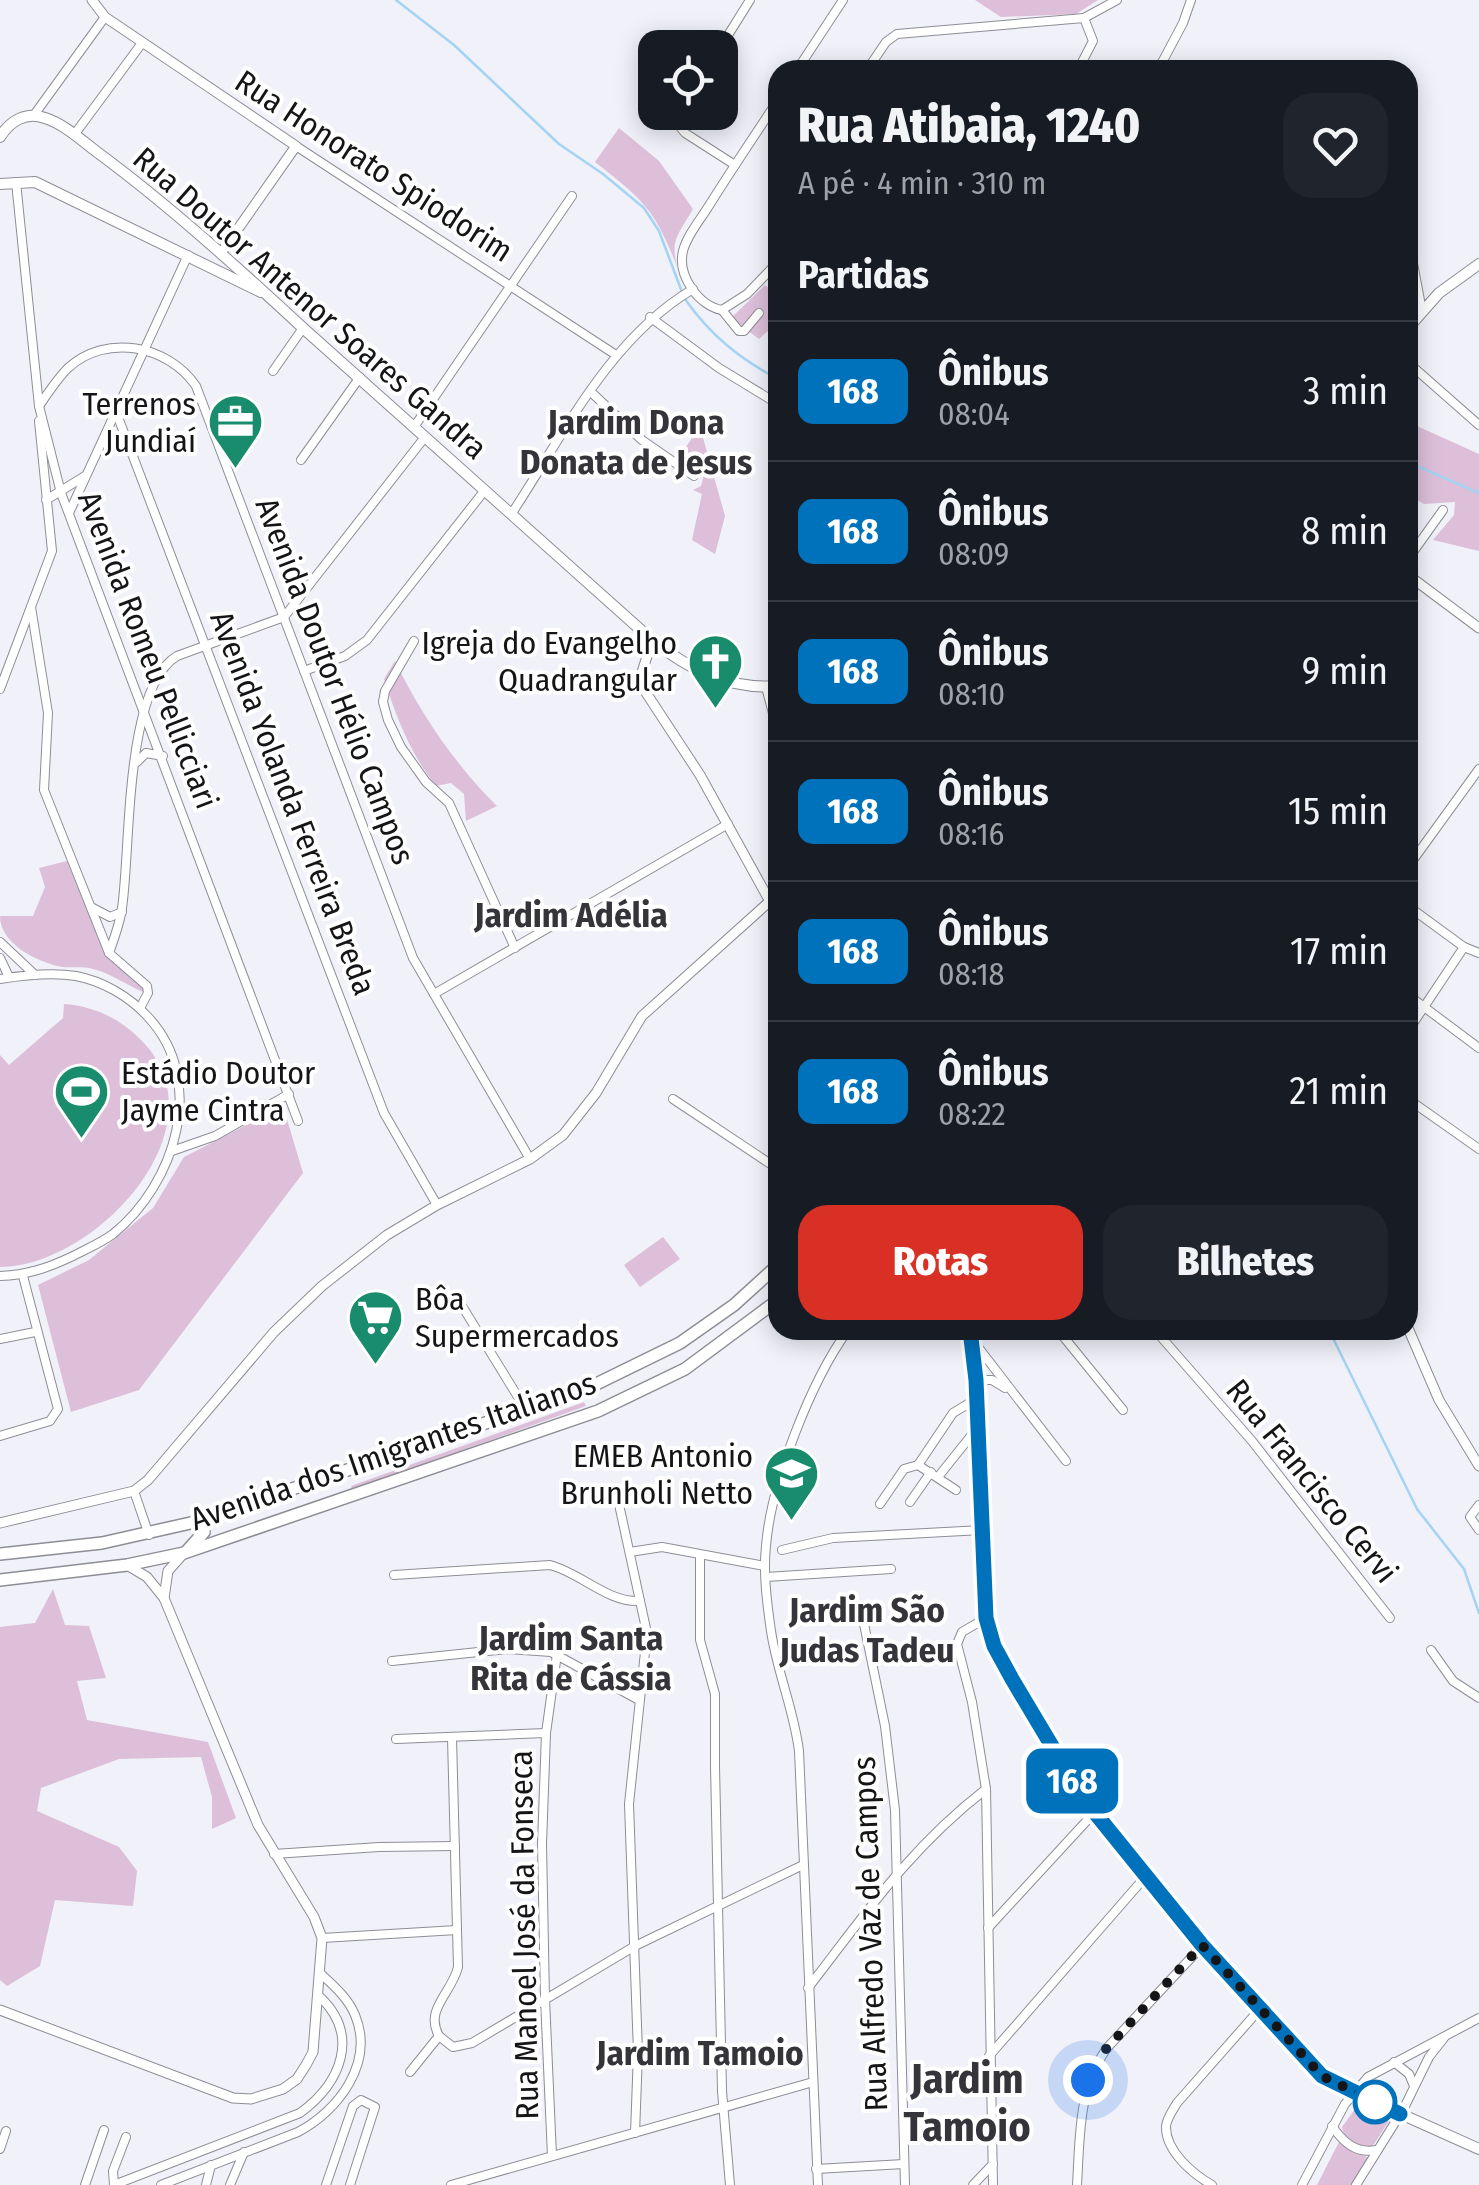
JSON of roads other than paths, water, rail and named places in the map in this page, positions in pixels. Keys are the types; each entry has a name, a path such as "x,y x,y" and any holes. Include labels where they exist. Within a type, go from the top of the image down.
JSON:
{"main road":[{"name":"Rua Doutor Antenor Soares Gandra","path":"34,116 55,122 74,135 221,252 652,640 697,672 768,687"},
{"path":"0,138 15,120 34,116"},
{"path":"0,176 9,183 35,182 266,294"},
{"path":"191,257 212,260 221,252"},
{"path":"1418,316 1463,273 1479,264"},
{"name":"Avenida dos Imigrantes Italianos","path":"0,1554 149,1535 340,1475 588,1388 664,1353 734,1305 768,1274"},
{"path":"732,1336 739,1320 734,1305"},
{"name":"Avenida dos Imigrantes Italianos","path":"0,1580 184,1554 581,1416 685,1369 768,1308"},
{"path":"971,1340 976,1380 986,1618 994,1646 1012,1679 1093,1814 1202,1945 1322,2076 1479,2149"},
{"path":"581,1416 592,1403 588,1388"},
{"path":"340,1475 338,1489 344,1497"},
{"path":"184,1554 203,1534 194,1522"}],"street":[{"name":"Rua Honorato Spiodorim","path":"92,0 105,17 142,43 616,355"},
{"path":"731,30 750,0"},
{"path":"803,60 842,0"},
{"path":"873,60 886,42 898,34 1084,18 1117,0"},
{"path":"1163,60 1191,0"},
{"path":"34,116 105,17"},
{"path":"1083,60 1092,41 1084,18"},
{"path":"74,135 142,43"},
{"path":"760,312 739,332 722,310 712,308 690,291 684,274 684,248 768,115"},
{"path":"683,130 735,164"},
{"path":"221,252 296,146"},
{"name":"Avenida Romeu Pellicciari","path":"9,183 39,406 61,493 298,1121"},
{"path":"414,427 572,196"},
{"path":"69,513 191,257"},
{"path":"722,310 747,294 768,272"},
{"path":"1418,290 1422,311"},
{"path":"512,513 616,355 650,318 690,291"},
{"path":"650,318 768,398"},
{"path":"273,371 303,328"},
{"path":"0,688 52,551 39,441 39,406 70,366 86,356 103,348 144,350"},
{"name":"Avenida Doutor Hélio Campos","path":"144,350 178,367 196,386 413,958 530,1159"},
{"path":"1418,370 1476,423 1479,411"},
{"path":"301,460 360,377"},
{"path":"591,392 642,440 694,476"},
{"name":"Avenida Yolanda Ferreira Breda","path":"116,412 384,1113 437,1205"},
{"path":"109,953 122,912 142,709 166,663 284,616 425,436"},
{"path":"46,500 86,475"},
{"path":"304,671 358,649 485,490"},
{"path":"1418,546 1443,510"},
{"path":"1418,582 1479,628"},
{"path":"31,607 48,713 44,790 109,953 147,986 148,993 140,1008"},
{"path":"414,640 385,691 383,702 402,747 426,782 449,803 515,948"},
{"path":"652,640 639,682 728,824 768,900"},
{"path":"135,769 139,757 162,756"},
{"path":"1418,846 1479,769"},
{"path":"434,994 728,824"},
{"path":"0,1523 134,1491 148,1480 274,1332 322,1286 386,1235 550,1147 579,1117 642,1016 768,903"},
{"path":"90,906 110,918 122,912"},
{"path":"1418,913 1464,946 1478,951"},
{"path":"0,942 35,975"},
{"path":"1418,1016 1464,946"},
{"path":"0,958 5,978 85,978 122,994 140,1008 158,1027 177,1078 180,1116 172,1151 162,1172 134,1214 116,1232 62,1261 23,1276 0,1276"},
{"path":"1418,1003 1479,1048"},
{"path":"172,1151 215,1136 289,1094"},
{"path":"673,1099 768,1161"},
{"path":"1418,1105 1479,1149"},
{"path":"0,1436 50,1421 58,1409 23,1276"},
{"path":"462,1306 526,1410"},
{"path":"0,1338 36,1332"},
{"path":"818,2185 800,1751 772,1633 765,1566 772,1513 797,1432 842,1340"},
{"path":"974,1340 1066,1461"},
{"path":"1066,1340 1123,1410"},
{"name":"Rua Francisco Cervi","path":"1164,1340 1252,1441 1390,1618"},
{"path":"1413,1340 1439,1400 1479,1466"},
{"path":"976,1380 992,1380 1012,1394"},
{"path":"880,1504 904,1469 918,1465 953,1413 976,1400"},
{"path":"910,1502 978,1427"},
{"path":"918,1465 956,1490"},
{"path":"134,1491 149,1535"},
{"path":"1479,1505 1470,1518 1479,1530"},
{"path":"620,1509 648,1633 628,1804 638,2053 635,2132"},
{"path":"782,1550 833,1538 982,1530"},
{"path":"630,1552 662,1547 765,1566"},
{"path":"164,1598 168,1572 184,1554"},
{"path":"700,1556 700,1640 712,1678 717,1721 724,2108 730,2185"},
{"path":"0,2010 214,2091 251,2100 296,2080 313,2052 322,1938 314,1917 258,1825 164,1598 147,1577 127,1565"},
{"path":"394,1575 550,1565 620,1599 640,1601"},
{"path":"766,1577 890,1569"},
{"path":"986,1618 962,1632 957,1644 972,1702 986,1788 993,2185"},
{"name":"Rua Alfredo Vaz de Campos","path":"864,1624 891,1765 897,1843 906,2185"},
{"path":"392,1661 507,1649 557,1654 638,1700"},
{"path":"1431,1650 1453,1680 1478,1699"},
{"name":"Rua Manoel José da Fonseca","path":"552,2156 542,1844 546,1732 557,1654"},
{"path":"396,1739 546,1732"},
{"path":"452,1738 456,1978 434,2016 433,2025 452,2047 472,2043 635,1946 803,1866"},
{"path":"808,1988 896,1872 936,1830 986,1788"},
{"path":"986,1929 1093,1814"},
{"path":"274,1854 455,1846"},
{"path":"989,2056 1146,1876"},
{"path":"322,1938 457,1930"},
{"path":"1077,2185 1083,2098 1094,2066 1202,1945"},
{"path":"162,2185 316,2122 343,2096 359,2059 357,2019 348,2002 320,1973"},
{"path":"126,2136 113,2171 114,2185 288,2118 314,2103 332,2079 342,2051 339,2020 318,1996"},
{"path":"1212,2185 1181,2159 1170,2144 1168,2119 1177,2103 1259,2010"},
{"path":"1302,2185 1332,2126 1368,2077 1479,2018"},
{"path":"1356,2185 1400,2114 1429,2057 1447,2035"},
{"path":"410,2072 439,2036"},
{"path":"1394,2062 1409,2074 1414,2086"},
{"path":"450,2185 813,2082"},
{"path":"326,2185 353,2106 361,2100 376,2108 350,2185"},
{"path":"1332,2126 1352,2147 1366,2152 1376,2150"},
{"path":"0,2149 6,2130"},
{"path":"85,2185 104,2130"},
{"path":"230,2185 244,2152"},
{"path":"816,2169 904,2164"},
{"path":"973,2185 992,2164"},
{"path":"206,2185 211,2166"},
{"path":"506,2170 506,2185"}],"waterway":[{"path":"396,0 454,45 559,144 644,208 659,231 682,292"},
{"path":"685,299 727,345 768,373"},
{"path":"1418,466 1479,493"},
{"path":"1334,1340 1417,1509 1464,1569 1479,1613"}],"place":[{"name":"Terrenos Jundiaí","path":"235,471"},
{"name":"Igreja do Evangelho Quadrangular","path":"716,710"},
{"name":"Estádio Doutor Jayme Cintra","path":"82,1140"},
{"name":"Bôa Supermercados","path":"376,1366"},
{"name":"EMEB Antonio Brunholi Netto","path":"792,1523"}],"district":[{"name":"Jardim Dona Donata de Jesus","path":"636,442"},
{"name":"Jardim Adélia","path":"571,915"},
{"name":"Jardim São Judas Tadeu","path":"867,1630"},
{"name":"Jardim Santa Rita de Cássia","path":"571,1658"},
{"name":"Jardim Tamoio","path":"700,2053"},
{"name":"Jardim Tamoio","path":"967,2102"}]}
